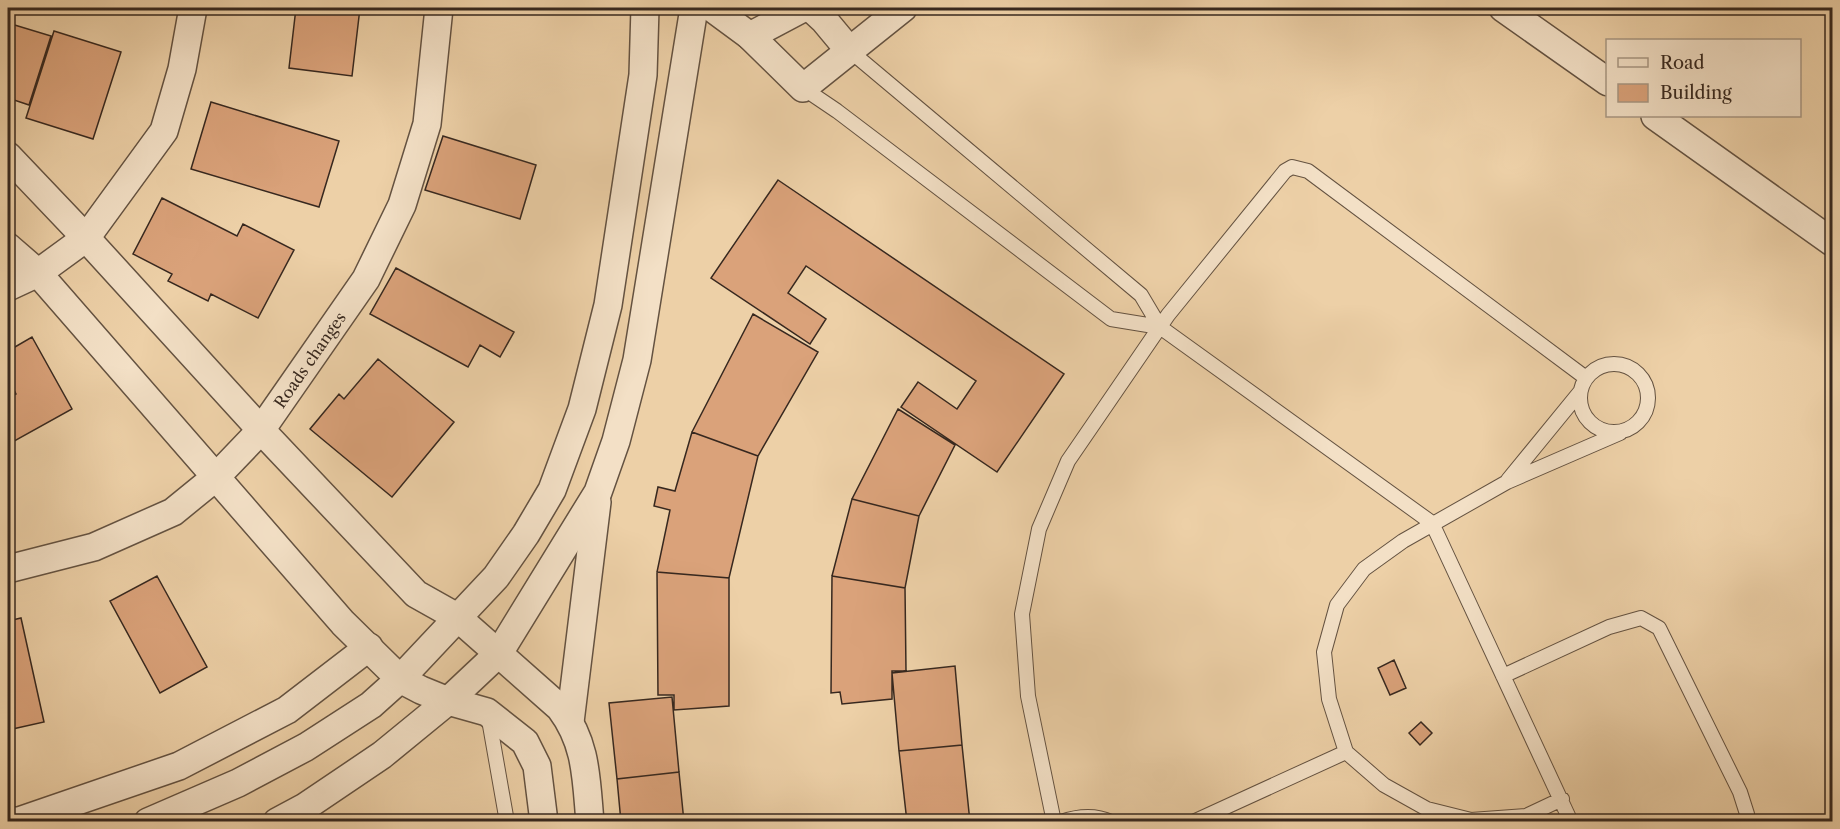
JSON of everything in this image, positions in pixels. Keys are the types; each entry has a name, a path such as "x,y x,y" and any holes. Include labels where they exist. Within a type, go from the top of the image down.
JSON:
{"street":[{"path":"8,287 38,273 87,238 164,131 182,69 193,8"},
{"name":"Roads changes","path":"8,569 94,547 173,512 216,477 261,430 366,279 402,205 427,124 439,8"},
{"path":"148,822 238,783 306,747 371,705 400,679 496,577 526,534 552,490 582,409 608,305 643,75 645,8"},
{"path":"277,822 306,807 382,754 448,701 499,653 598,492 616,441 637,360 694,8"},
{"path":"712,8 750,36 803,88 903,8"},
{"path":"750,36 803,8"},
{"path":"810,8 824,20 849,50"},
{"path":"1503,8 1606,81"},
{"path":"1656,117 1833,242"},
{"path":"8,156 87,238 261,430 416,594 457,617 560,708 570,722 584,757 590,822"},
{"path":"8,247 38,273 342,623 369,647 381,662 400,679 420,690 448,701 488,712 525,742 537,766 544,822"},
{"path":"570,722 598,492"},
{"path":"8,821 30,817 179,766 286,710 369,647"}],"lane":[{"path":"849,50 1141,295 1160,327 1432,523 1562,799 1570,822"},
{"path":"803,88 847,118 1112,319 1160,327"},
{"path":"1054,822 1028,696 1022,614 1039,529 1068,461 1160,327 1285,171 1292,167 1308,171 1586,378"},
{"path":"1507,482 1580,392 1586,378 1597,368 1612,364 1627,366 1639,374 1647,387 1649,402 1644,416 1634,427 1507,482 1432,523 1364,570 1337,604 1324,652 1329,699 1346,753 1384,785 1427,809 1472,820 1526,816 1562,799"},
{"path":"1580,392 1580,409 1589,423 1603,432 1620,433"},
{"path":"1503,676 1609,627 1641,618 1659,628 1740,792 1747,814 1745,822"},
{"path":"488,712 507,822"},
{"path":"1193,822 1346,753"},
{"path":"1061,822 1077,816 1102,818 1111,822"}],"building":[{"path":"296,8 360,8 352,76 289,68"},
{"path":"511,8 553,8 552,13"},
{"path":"8,23 51,36 29,105 8,98"},
{"path":"54,31 121,52 93,139 26,118"},
{"path":"211,102 339,141 319,207 191,169"},
{"path":"443,136 536,165 520,219 425,190"},
{"path":"778,180 1064,374 997,472 901,407 918,382 957,409 976,381 806,266 788,293 826,319 810,344 711,278"},
{"path":"162,198 237,236 243,224 294,250 258,318 211,294 208,301 168,281 172,274 133,254"},
{"path":"396,268 514,332 500,357 480,345 468,367 370,314"},
{"path":"753,314 818,352 758,456 692,432"},
{"path":"32,337 72,409 9,444 8,399 16,394 8,378 8,351"},
{"path":"378,359 454,422 392,497 310,429 339,394 344,399"},
{"path":"898,409 955,445 919,516 852,499"},
{"path":"692,432 758,456 729,578 657,572 670,510 654,506 658,487 675,491"},
{"path":"852,499 919,516 905,588 832,576"},
{"path":"657,572 729,578 729,706 674,710 674,695 658,695"},
{"path":"157,576 207,667 160,693 110,601"},
{"path":"832,576 905,588 906,671 892,671 892,699 842,704 840,692 831,693"},
{"path":"21,618 44,722 8,730 8,621"},
{"path":"1394,660 1406,688 1390,695 1378,668"},
{"path":"955,666 962,745 899,751 892,673"},
{"path":"672,697 679,772 617,779 609,703"},
{"path":"1421,722 1432,733 1420,745 1409,733"},
{"path":"962,745 970,822 907,822 899,751"},
{"path":"679,772 684,822 621,822 617,779"}]}
